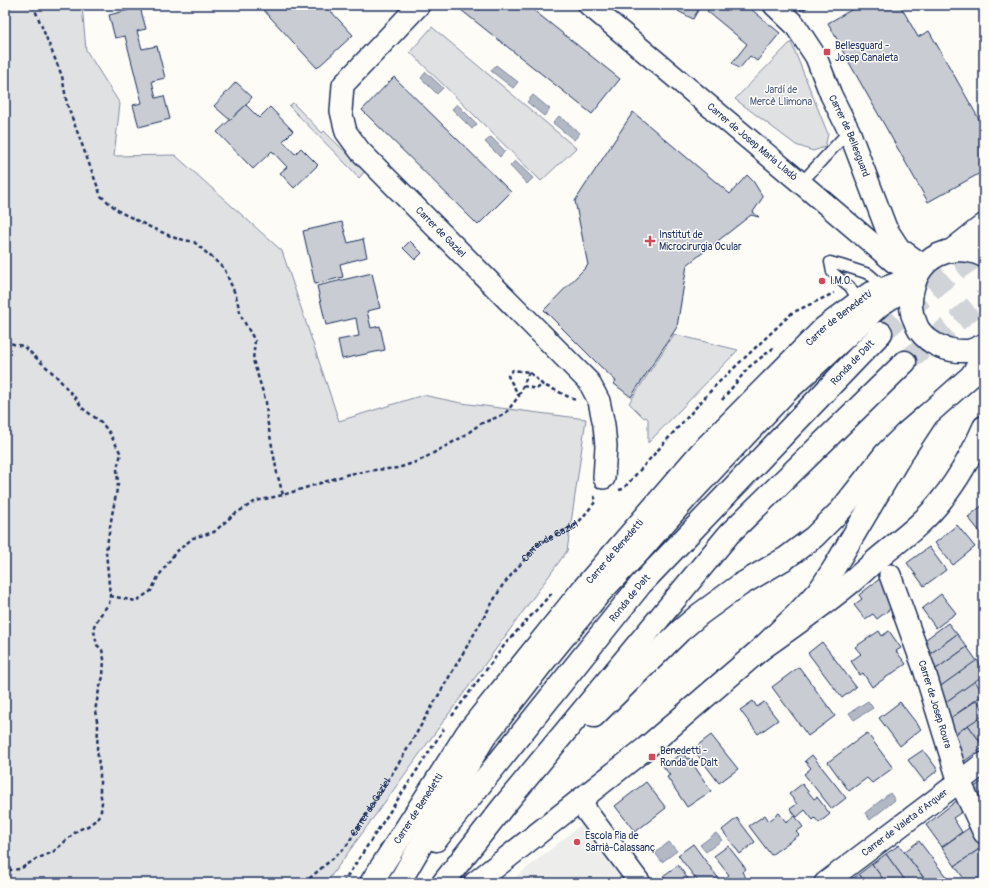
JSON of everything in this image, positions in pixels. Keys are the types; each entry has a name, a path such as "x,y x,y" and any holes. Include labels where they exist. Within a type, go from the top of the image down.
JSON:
{"main road":[{"path":"951,251 984,225"},
{"path":"400,883 454,787 484,738 540,665 599,594 638,553 688,496 786,392 880,305 918,275 936,256 951,251 966,250 984,256"},
{"path":"918,275 911,298 911,312 918,329 932,343 949,350 968,351 984,345"},
{"name":"Carrer de Benedetti","path":"371,883 467,732 582,590 701,452 824,328 869,294 918,275"},
{"name":"Ronda de Dalt","path":"400,883 641,584 881,333"},
{"path":"502,808 680,631 724,596 786,558 802,547 823,529 841,510 884,454 970,376 984,358"},
{"path":"442,883 502,808 729,534 905,362"},
{"path":"475,883 646,748 761,649 797,614 821,588 902,453 927,415"},
{"path":"761,649 804,619 850,583 909,533 931,512 943,498 967,462 984,427"}],"street":[{"name":"Carrer de Gaziel","path":"420,5 343,85 341,111 346,132 360,152 589,382 599,401 604,425 608,489"},
{"name":"Carrer de Josep Maria Lladó","path":"588,5 894,262 918,275"},
{"name":"Carrer de Bellesguard","path":"774,5 795,25 816,56 831,95 849,131 886,228 918,275"},
{"name":"Carrer de Josep Roura","path":"890,575 924,669 960,781 984,833"},
{"name":"Carrer de Valeta d'Arquer","path":"825,883 984,763"},
{"path":"582,799 587,812 640,883"}],"lane":[{"path":"801,183 849,131"},
{"path":"859,302 850,288 832,272 830,262 841,264 869,274 885,288"}],"path":[{"path":"33,5 62,76 67,104 101,196 120,212 150,228 175,238 194,242 224,268 236,296 241,316 255,341 253,360 266,402 267,419 277,473 283,495"},
{"path":"608,489 596,501 590,480 608,489 623,489 716,385 792,313 838,292"},
{"path":"5,340 13,344 23,346 56,376 78,401 82,408 101,422 109,432 121,454 117,468 118,484 106,551 110,596 109,604 94,626 97,645 102,650 104,659 103,677 99,690 96,711 98,726 97,750 102,811 97,820 78,830 53,852 36,859 20,869 5,869"},
{"path":"519,396 508,376 513,370 529,372 543,385 578,402 583,402"},
{"path":"110,596 136,601 151,591 158,577 175,553 193,538 214,532 233,515 256,501 283,495 349,474 398,468 419,461 464,436 480,424 504,414 519,396 529,372"},
{"path":"523,386 536,389 543,385"},
{"name":"Carrer de Gaziel","path":"304,883 344,848 402,758 502,586 537,545 578,523 596,501"}],"shaded area":[{"path":"496,65 518,82 513,88 491,71"},
{"path":"426,72 443,88 437,94 421,78"},
{"path":"533,95 550,109 544,116 527,102"},
{"path":"457,104 477,124 472,129 452,109"},
{"path":"559,116 580,133 574,140 553,123"},
{"path":"491,137 505,151 500,157 485,142"},
{"path":"515,161 533,178 527,184 510,166"},
{"path":"868,701 873,708 854,720 849,713"},
{"path":"890,793 895,800 870,820 865,813"},
{"name":"Escola Pia de Sarrià-Calassanç","path":"582,824 625,883 508,883 537,860"},
{"path":"716,833 722,840 706,852 700,845"},
{"path":"669,842 677,851 662,862 655,853"}],"green space":[{"path":"5,5 82,5 86,50 120,104 114,156 175,155 282,251 339,421 423,395 461,403 586,419 567,551 326,883 5,883"},
{"path":"432,27 576,148 541,181 410,52"},
{"name":"Jardí de Mercè Llimona","path":"791,42 828,134 825,147 813,151 796,145 735,99"},
{"path":"293,103 322,133 324,131 365,171 359,178 289,106"},
{"path":"673,334 738,350 648,443 648,419 646,417 644,418 629,403"}],"building":[{"path":"259,5 325,5 353,35 317,68"},
{"path":"465,5 527,5 620,79 592,114 461,10"},
{"path":"682,5 701,5 693,19 678,11"},
{"path":"712,5 746,5 780,33 757,61 750,56 739,69 732,63 747,44 707,11"},
{"path":"798,5 812,5 801,11"},
{"path":"860,5 900,5 918,37 929,31 984,128 984,171 928,202 828,23"},
{"path":"140,7 146,29 137,31 142,49 157,46 165,78 152,81 156,98 164,96 170,119 139,127 133,105 142,103 125,36 115,38 109,15"},
{"path":"394,77 511,192 478,225 362,110"},
{"path":"236,82 252,97 230,120 214,106"},
{"path":"246,105 259,118 270,107 293,131 283,141 295,154 301,148 318,165 294,188 280,173 287,167 272,151 253,169 217,132"},
{"name":"Institut de Microcirurgia Ocular","path":"633,112 730,194 747,175 753,181 763,197 753,212 759,217 751,215 687,265 677,327 631,397 613,383 616,381 544,310 588,265 575,201"},
{"path":"342,222 348,243 363,239 367,257 340,264 343,277 315,284 303,231"},
{"path":"410,241 422,253 415,260 403,248"},
{"path":"372,273 380,308 367,311 371,328 380,326 385,350 342,359 338,340 359,336 356,318 326,325 317,286"},
{"path":"984,504 984,537 968,517"},
{"path":"957,525 975,547 953,565 935,543"},
{"path":"929,547 946,570 924,586 907,563"},
{"path":"882,577 894,606 877,619 873,614 865,619 854,605 862,599 859,595"},
{"path":"941,594 956,613 936,628 922,609"},
{"path":"948,623 957,634 926,657 922,642"},
{"path":"879,631 882,636 889,631 901,648 896,651 906,664 872,687 863,673 860,675 851,661 861,654 855,647"},
{"path":"957,634 967,647 932,672 926,657"},
{"path":"822,642 856,687 842,698 808,653"},
{"path":"967,647 977,661 938,688 932,672"},
{"path":"977,660 984,670 984,675 943,704 938,688"},
{"path":"799,667 835,716 808,736 772,687"},
{"path":"975,681 984,694 948,720 943,704"},
{"path":"977,700 984,711 984,715 953,736 948,720"},
{"path":"753,701 757,707 764,702 778,720 758,734 740,710"},
{"path":"900,702 921,729 900,746 879,718"},
{"path":"984,715 984,747 968,725"},
{"path":"968,725 984,747 962,763 953,736"},
{"path":"867,733 893,768 872,783 867,778 849,791 828,762"},
{"path":"711,735 738,769 719,783 693,749"},
{"path":"923,750 938,770 924,781 908,760"},
{"path":"683,753 687,759 689,758 711,791 687,807 667,777 670,775 663,766"},
{"path":"812,755 846,798 832,809 804,774 811,768 805,761"},
{"path":"984,780 984,797 979,801 973,788"},
{"path":"646,782 666,808 635,832 615,806"},
{"path":"802,784 814,799 817,797 830,814 819,823 815,818 813,820 805,810 797,817 790,809 797,804 789,794"},
{"path":"960,798 965,810 953,818 962,832 942,847 926,825"},
{"path":"779,813 786,822 795,816 803,827 796,832 799,835 771,855 749,826 765,815 769,821"},
{"path":"737,818 755,842 740,854 722,830"},
{"path":"973,825 982,847 955,866 942,847"},
{"path":"919,841 947,878 939,883 928,883 904,852"},
{"path":"693,844 719,879 714,883 699,883 678,855"},
{"path":"899,845 926,881 923,883 907,883 886,854"},
{"path":"728,846 746,869 742,872 750,883 726,883 728,882 725,878 729,875 714,856"},
{"path":"982,847 984,851 984,883 967,883 955,866"},
{"path":"886,854 907,883 886,883 872,864"},
{"path":"872,864 886,883 866,883 859,874"},
{"path":"678,865 691,883 669,883 663,876"},
{"path":"859,874 866,883 847,883"}],"tunnel":[{"path":"881,333 950,274 984,251"},
{"path":"905,362 984,299"}],"place":[{"name":"Bellesguard - Josep Canaleta","path":"827,52"},
{"name":"Institut de Microcirurgia Ocular","path":"650,241"},
{"name":"I.M.O.","path":"822,281"},
{"name":"Benedetti - Ronda de Dalt","path":"652,757"},
{"name":"Escola Pia de Sarrià-Calassanç","path":"577,842"}]}
